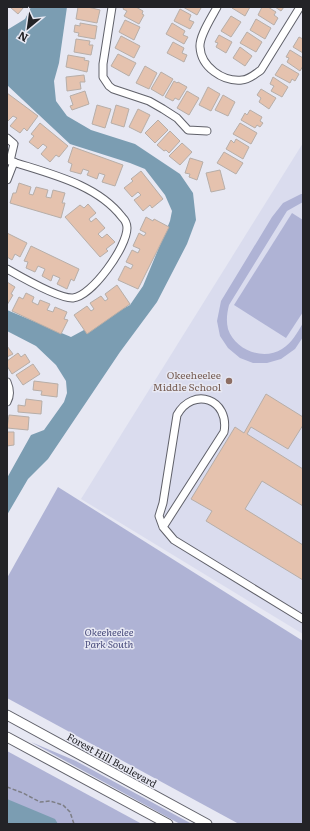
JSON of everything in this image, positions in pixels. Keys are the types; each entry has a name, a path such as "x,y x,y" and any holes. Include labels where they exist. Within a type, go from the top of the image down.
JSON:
{"main road":[{"name":"Forest Hill Boulevard","path":"7,715 207,824"},
{"path":"7,737 168,824"}],"street":[{"path":"112,7 102,72 106,82 114,89 139,97 163,109 177,118 188,130 207,131"},
{"path":"217,7 203,33 200,46 202,58 208,66 219,75 232,80 243,80 253,76 260,70 300,7"},
{"path":"7,138 14,144 7,180"},
{"path":"7,269 57,294 66,297 77,297 82,295 109,268 121,248 127,228 123,218 116,210 92,192 65,180 10,161"},
{"path":"7,382 10,389 7,402"},
{"path":"162,527 224,432 225,424 221,410 216,404 209,400 193,400 186,403 177,415 163,503 159,516 162,527 174,540 303,619"}],"path":[{"path":"7,788 23,792 40,802 50,801 63,805 70,812 74,824"}],"shaded area":[{"path":"31,7 67,7 59,63 54,81 56,101 67,116 91,130 135,144 180,174 193,193 196,220 187,244 157,302 120,352 48,459 28,479 7,515 7,478 31,435 44,430 64,402 67,393 66,381 56,365 36,346 7,331 7,310 71,337 130,305 143,286 170,221 172,211 165,195 145,169 70,144 7,85 7,30 25,19"},
{"name":"Okeeheelee Middle School","path":"303,143 303,634 81,499"},
{"path":"7,799 55,819 58,824 7,824"}],"green space":[{"path":"303,194 303,202 287,211 229,305 227,320 228,329 237,343 243,348 258,353 267,354 286,347 303,323 303,337 295,349 281,359 267,363 253,363 240,358 228,348 220,336 217,321 221,301 272,217 283,203"},
{"path":"292,213 303,220 303,312 286,338 234,305"},
{"name":"Okeeheelee Park South","path":"58,487 303,641 303,824 239,824 7,698 7,578"},
{"path":"31,742 76,761 192,824 180,824"},
{"path":"7,751 142,824 7,824"}],"building":[{"path":"10,7 24,7 18,14"},
{"path":"78,7 88,7 100,10 97,23 76,19"},
{"path":"124,7 136,7 143,11 142,14 144,15 139,24 124,16 127,11 123,9"},
{"path":"183,7 199,7 201,8 197,15"},
{"path":"250,7 245,16 232,8"},
{"path":"262,7 268,7 276,12 274,15 278,18 274,25 258,15"},
{"path":"275,7 284,7 281,11"},
{"path":"180,9 191,15 189,20 194,22 190,29 174,21"},
{"path":"231,16 241,22 231,37 221,31"},
{"path":"256,19 271,28 265,39 250,30"},
{"path":"125,20 140,27 134,40 119,32"},
{"path":"80,23 97,26 95,39 78,36 79,33 74,32 75,25 80,26"},
{"path":"172,23 185,31 183,35 188,37 184,44 166,34"},
{"path":"247,32 262,42 256,52 240,43"},
{"path":"219,35 232,42 226,53 216,47 218,43 215,42"},
{"path":"121,36 140,46 134,58 115,48"},
{"path":"299,37 303,39 303,53 293,47"},
{"path":"76,39 90,41 89,45 93,45 91,55 74,52"},
{"path":"173,42 184,48 182,53 187,55 184,62 167,53"},
{"path":"240,47 252,56 245,66 233,58"},
{"path":"290,50 303,58 303,66 300,71 287,62 289,58 286,57"},
{"path":"118,54 136,63 129,76 111,66"},
{"path":"68,55 85,58 84,60 89,61 87,72 66,67"},
{"path":"282,64 299,74 295,81 292,79 290,83 275,75"},
{"path":"145,66 157,73 149,89 136,83"},
{"path":"161,72 173,79 163,96 151,89"},
{"path":"84,75 85,82 80,82 81,89 67,91 66,77"},
{"path":"273,77 288,87 282,97 271,91 274,86 270,84"},
{"path":"174,81 187,87 179,100 175,98 173,101 165,97"},
{"path":"208,87 220,94 211,111 199,105"},
{"path":"261,89 276,98 269,109 259,102 261,98 257,95"},
{"path":"85,91 89,104 72,110 70,106 73,105 70,96"},
{"path":"187,91 199,98 189,115 177,108"},
{"path":"7,93 38,116 27,131 24,128 20,133 10,126 17,118 13,116 7,122"},
{"path":"223,95 235,102 228,116 215,110"},
{"path":"97,105 111,109 105,128 92,124"},
{"path":"116,105 129,109 124,127 111,123"},
{"path":"138,109 150,115 141,133 129,127"},
{"path":"250,110 262,117 260,121 263,123 260,127 257,125 255,128 241,120 245,113 247,115"},
{"path":"158,120 168,130 155,143 145,133"},
{"path":"40,123 68,146 59,157 56,155 50,162 41,154 47,147 43,144 38,149 29,142 34,136 31,134"},
{"path":"240,123 257,133 251,144 233,134"},
{"path":"170,131 180,141 169,153 157,145"},
{"path":"236,139 249,147 243,159 226,149 231,140 234,143"},
{"path":"182,143 192,152 180,165 169,156"},
{"path":"73,147 123,165 115,186 102,182 105,175 99,173 97,179 87,175 89,171 83,169 81,174 70,171 72,164 68,162"},
{"path":"224,152 243,163 236,174 217,163"},
{"path":"190,158 203,162 197,180 189,177 190,174 185,173"},
{"path":"220,170 225,189 211,192 206,173"},
{"path":"141,171 163,199 152,208 150,205 143,211 134,200 141,195 138,192 132,197 124,188 133,181 131,179"},
{"path":"19,183 31,187 29,194 33,195 36,187 48,190 46,197 51,198 53,190 65,193 62,203 65,203 61,218 10,203 13,193 16,193"},
{"path":"88,204 96,213 89,219 91,222 96,218 105,228 98,234 102,238 107,234 115,242 106,249 108,251 100,257 65,217 80,205 84,208"},
{"path":"146,217 153,221 154,219 169,227 138,289 118,280 125,266 131,269 133,265 126,262 132,250 138,253 140,249 133,246 139,233 144,236 146,233 140,230"},
{"path":"7,233 27,243 20,257 15,254 12,260 7,257"},
{"path":"31,246 79,269 74,281 71,279 67,289 57,284 60,278 53,275 51,281 42,276 45,269 38,266 35,272 26,268 28,262 24,261"},
{"path":"7,282 15,287 11,294 13,295 7,305"},
{"path":"117,285 130,304 87,334 74,315 87,306 91,311 94,309 90,303 101,296 105,301 108,299 105,294"},
{"path":"26,293 34,297 32,302 38,305 40,300 50,304 47,310 53,312 55,307 67,312 64,319 68,320 61,334 12,311 19,297 23,299"},
{"path":"7,346 13,354 7,357"},
{"path":"18,353 21,357 25,354 30,362 12,374 7,366 7,361"},
{"path":"33,364 40,374 23,385 16,375"},
{"path":"34,381 58,384 57,397 41,395 42,391 33,390"},
{"path":"266,394 303,417 303,425 288,449 251,427 247,434 303,469 303,506 262,481 245,509 303,545 303,580 206,521 212,511 191,499 235,427 244,433"},
{"path":"26,399 42,401 41,414 18,412 18,405 25,406"},
{"path":"9,415 29,417 28,430 7,428"},
{"path":"7,432 14,432 14,445 7,446"}],"place":[{"name":"Okeeheelee Middle School","path":"229,381"}]}
